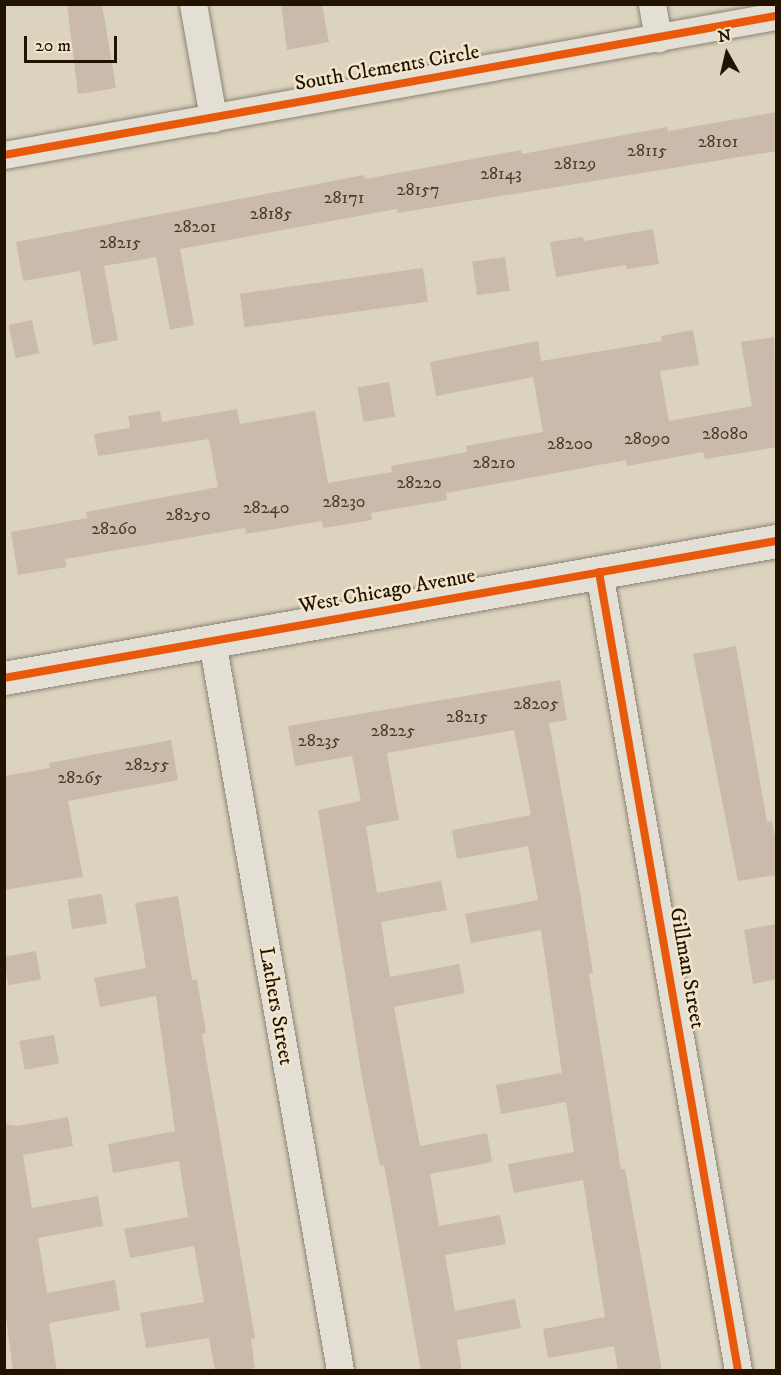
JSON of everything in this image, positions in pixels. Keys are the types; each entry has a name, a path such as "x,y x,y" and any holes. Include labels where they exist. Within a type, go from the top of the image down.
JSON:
{"street":[{"path":"193,4 213,117"},
{"path":"652,4 658,38"},
{"name":"South Clements Circle","path":"4,155 777,16"},
{"name":"West Chicago Avenue","path":"4,678 777,541"},
{"name":"Gillman Street","path":"599,572 738,1371"},
{"name":"Lathers Street","path":"212,641 340,1371"}],"building":[{"path":"67,4 102,4 116,88 78,94"},
{"path":"281,4 322,4 329,42 287,50"},
{"path":"777,112 777,151 397,213 397,209 180,249 194,325 170,330 156,257 104,266 118,340 93,345 80,271 23,281 16,242 364,175 365,179 521,150 522,154 667,127 668,131"},
{"path":"653,229 659,264 627,269 626,265 556,277 550,242 583,237 584,241"},
{"path":"505,257 510,291 477,295 472,262"},
{"path":"423,268 428,302 245,327 240,294"},
{"path":"32,320 39,353 16,358 9,325"},
{"path":"693,330 699,365 660,371 669,421 752,406 741,342 774,337 777,447 705,459 703,452 627,466 626,460 446,493 447,500 371,513 372,520 323,528 322,521 246,534 245,528 65,559 67,567 18,575 11,532 87,518 86,512 218,487 209,439 98,456 94,434 130,428 128,416 160,411 162,422 237,409 240,424 315,411 328,483 392,472 391,466 467,452 466,446 543,432 533,377 436,396 430,362 538,341 541,361 662,341 661,336"},
{"path":"389,382 395,416 364,422 357,388"},
{"path":"736,646 767,822 772,821 777,849 777,875 738,881 693,654"},
{"path":"560,680 567,720 549,723 593,973 589,974 621,1169 625,1169 662,1371 618,1371 614,1346 548,1358 543,1329 605,1317 583,1180 514,1193 508,1164 574,1152 566,1102 501,1114 496,1085 562,1073 541,930 471,943 465,914 538,900 528,846 457,859 452,830 531,815 514,730 387,753 399,820 366,826 377,893 441,881 447,910 381,922 390,977 459,964 465,993 394,1007 420,1146 487,1133 492,1162 430,1174 439,1226 500,1215 506,1244 445,1255 455,1311 515,1299 521,1328 457,1340 462,1371 421,1371 384,1165 380,1166 363,1083 318,810 361,801 352,756 295,766 288,726"},
{"path":"171,740 178,780 68,801 83,877 4,890 4,776 50,768 49,763"},
{"path":"102,894 107,924 72,929 67,899"},
{"path":"178,896 192,980 197,979 206,1033 202,1034 255,1338 251,1339 255,1368 240,1371 215,1371 209,1338 146,1348 140,1313 204,1302 194,1246 130,1258 124,1229 188,1217 179,1161 113,1173 108,1144 175,1131 156,996 100,1007 94,978 146,968 135,903"},
{"path":"777,924 777,979 753,984 744,930"},
{"path":"36,951 41,980 9,985 4,957"},
{"path":"54,1035 59,1064 25,1070 20,1041"},
{"path":"68,1117 73,1146 23,1155 32,1208 98,1196 103,1226 38,1238 47,1293 115,1280 120,1310 49,1323 57,1371 13,1371 4,1302 4,1124 18,1126"}],"cycle path":[{"path":"4,155 776,16"},
{"path":"4,678 776,541"},
{"path":"599,572 738,1370"}]}
